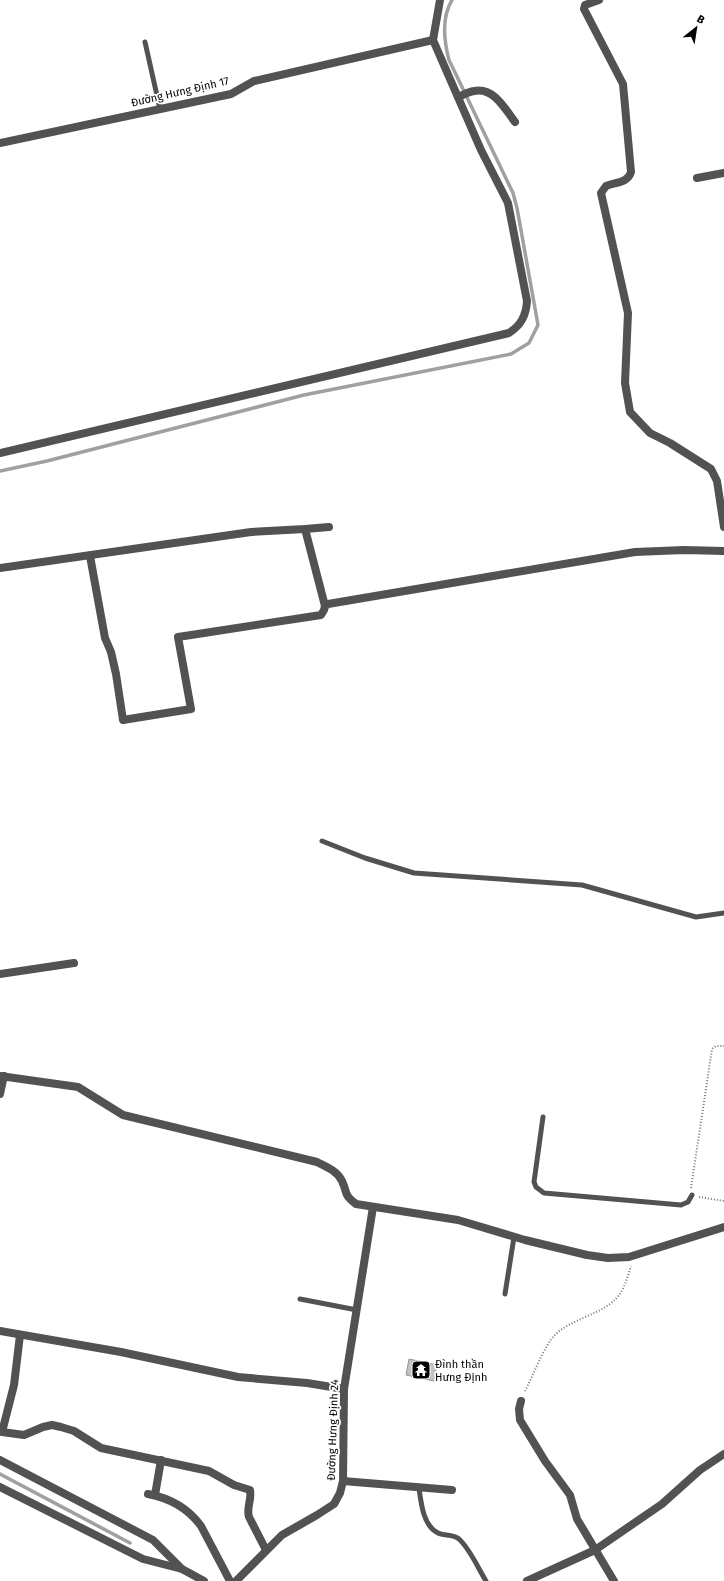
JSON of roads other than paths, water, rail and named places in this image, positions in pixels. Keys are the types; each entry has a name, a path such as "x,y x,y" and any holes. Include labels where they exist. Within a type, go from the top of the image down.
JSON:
{"street":[{"path":"0,453 509,333 517,328 523,320 527,301 508,203 481,150 465,94 433,40 440,0"},
{"path":"600,0 585,5 584,8 623,84 631,172 630,177 626,180 606,186 602,193 628,313 625,383 630,412 650,433 670,443 711,469 717,481 724,527"},
{"name":"Đường Hưng Định 17","path":"0,143 231,94 254,81 433,40"},
{"path":"465,94 479,91 491,94 498,100 515,122"},
{"path":"697,178 724,173"},
{"path":"0,568 251,532 305,530 329,526"},
{"path":"90,556 105,638 111,652 116,674 123,720 191,709 178,637 321,615 325,606 305,530"},
{"path":"325,606 328,604 635,552 684,550 724,551"},
{"path":"0,974 74,963"},
{"path":"0,1094 2,1076 78,1087 122,1115 317,1162 332,1170 342,1180 347,1197 356,1204 458,1220 514,1237 594,1256 608,1258 634,1256 724,1227"},
{"name":"Đường Hưng Định 24","path":"236,1581 282,1535 334,1504 340,1493 343,1481 344,1389 373,1207"},
{"path":"0,1331 122,1352 238,1377 307,1383 344,1389"},
{"path":"20,1335 14,1385 1,1431 24,1435 43,1427 60,1427 74,1430 101,1448 209,1471 234,1485 250,1490 251,1498 247,1512 266,1550"},
{"path":"521,1401 519,1409 520,1420 545,1461 570,1495 577,1519 614,1581"},
{"path":"527,1581 595,1550 662,1504 700,1470 724,1454"},
{"path":"0,1460 153,1540 182,1569"},
{"path":"161,1460 152,1495 176,1503 196,1518 202,1526 230,1581"},
{"path":"343,1481 452,1490"},
{"path":"0,1487 143,1559 182,1569 204,1581"}],"lane":[{"path":"145,42 160,109"},
{"path":"322,840 365,858 414,873 582,885 696,917 724,913"},
{"path":"543,1117 534,1182 536,1187 544,1194 681,1205 688,1202 692,1195"},
{"path":"505,1294 514,1237"},
{"path":"300,1299 356,1310"},
{"path":"419,1488 422,1506 430,1525 437,1533 457,1537 463,1543 486,1581"}],"waterway":[{"path":"0,471 47,461 304,395 511,354 529,343 538,325 517,208 513,193 449,60 444,30 446,14 452,0"},
{"path":"0,1474 130,1543"}],"place":[{"name":"Đình thần Hưng Định","path":"421,1370"}]}
